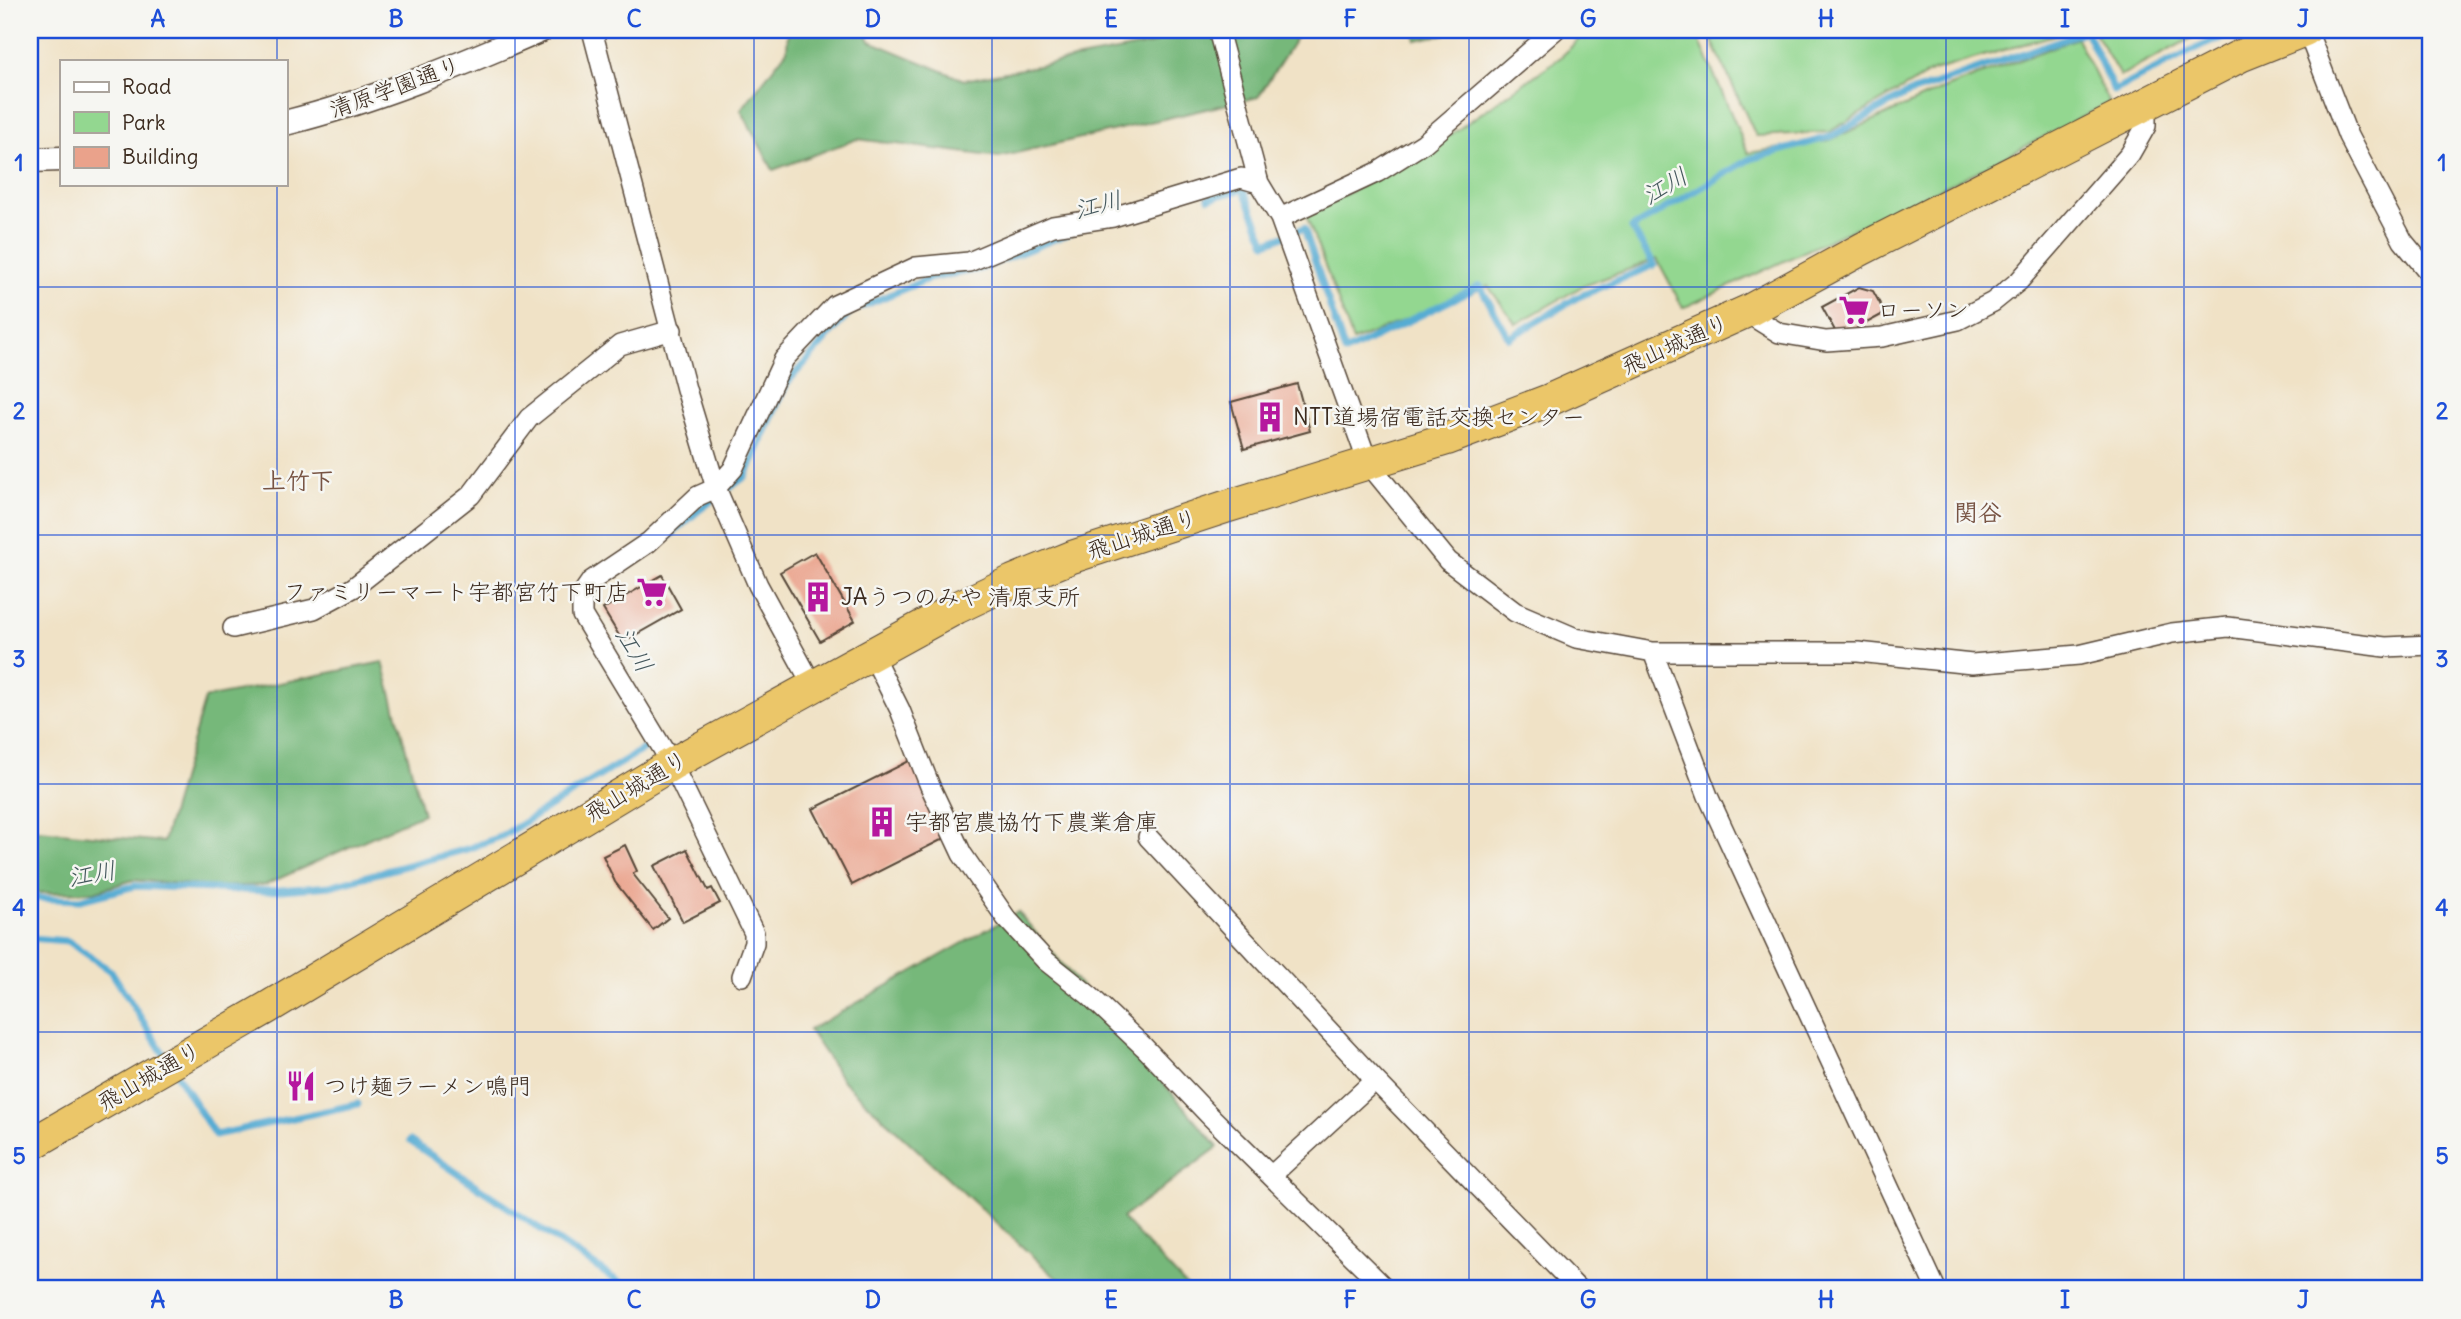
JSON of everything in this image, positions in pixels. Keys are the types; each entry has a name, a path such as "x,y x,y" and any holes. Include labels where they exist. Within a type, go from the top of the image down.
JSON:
{"highway":[{"name":"飛山城通り","path":"30,1145 278,1001 672,764 1002,586 1072,557 1447,439 1547,401 1750,310 1862,249 2240,56 2306,30"}],"street":[{"name":"清原学園通り","path":"287,122 329,112 463,63 541,30"},
{"path":"592,30 673,330 686,389 716,488 758,585 813,686"},
{"path":"1218,30 1259,183 1280,218 1368,463 1448,561 1515,612 1576,638 1653,652 1858,652 1972,664 2079,655 2172,633 2228,627 2385,647 2431,645"},
{"path":"1280,218 1378,172 1424,142 1555,30"},
{"path":"2306,30 2354,148 2403,241 2431,275"},
{"path":"1750,310 1758,320 1779,334 1826,341 1882,337 1958,320 1993,302 2019,281 2130,154 2146,126 2146,105"},
{"path":"30,160 60,159"},
{"path":"742,976 754,943 754,933 672,764 582,615 582,594 591,581 649,542 698,496 716,488 733,469 784,359 835,305 916,267 969,262 1053,226 1113,217 1241,178 1259,183"},
{"path":"233,628 314,609 353,588 471,495 529,418 620,345 673,330"},
{"path":"1653,652 1708,796 1936,1289"},
{"path":"872,654 900,710 930,786 962,854 1006,918 1046,961 1090,996 1144,1047 1209,1115 1386,1289"},
{"path":"1148,837 1566,1285"},
{"path":"1272,1175 1375,1080"}],"green space":[{"path":"788,30 865,30 870,41 964,80 1153,44 1172,30 1301,30 1258,97 999,157 857,139 773,170 741,110 787,50"},
{"path":"1413,30 1446,30 1446,34 1416,40"},
{"path":"1588,30 1695,30 1748,153 1828,141 1940,90 2077,38 2109,103 1976,172 1683,308 1657,259 1583,286 1516,324 1488,286 1353,341 1306,215 1426,152 1561,57"},
{"path":"1707,30 2071,30 1933,71 1829,132 1756,136"},
{"path":"2093,30 2207,30 2120,76"},
{"path":"383,662 423,814 265,885 216,887 133,880 94,892 30,893 30,829 163,842 205,698"},
{"path":"1018,912 1218,1147 1122,1218 1189,1289 1075,1289 1054,1276 844,1082 809,1030"}],"building":[{"name":"ローソン","path":"1859,287 1873,291 1885,313 1839,338 1822,307"},
{"name":"NTT道場宿電話交換センター","path":"1297,384 1310,431 1244,449 1231,402"},
{"name":"JAうつのみや 清原支所","path":"815,552 855,621 820,641 780,572"},
{"name":"ファミリーマート宇都宮竹下町店","path":"662,575 681,609 623,642 603,609"},
{"name":"宇都宮農協竹下農業倉庫","path":"913,759 951,835 852,885 813,809"},
{"path":"625,845 637,871 633,874 668,918 653,930 615,882 603,856"},
{"path":"687,849 708,890 712,888 720,903 683,922 654,866"}],"waterway":[{"name":"江川","path":"1209,198 1243,189 1266,243 1304,228 1345,352 1480,286 1509,338 1578,297 1654,265 1632,228 1750,159 1830,137 1905,95 2086,31 2114,91 2193,50 2241,30"},
{"name":"江川","path":"667,538 698,511 746,476 787,383 851,311 928,279 980,269 1072,232"},
{"name":"江川","path":"30,898 80,900 135,886 269,891 330,886 467,849 502,836 658,740"},
{"path":"30,938 68,941 111,971 165,1056"},
{"path":"173,1069 215,1135 358,1104"},
{"path":"410,1141 629,1289"}],"place":[{"name":"ローソン","path":"1854,310"},
{"name":"NTT道場宿電話交換センター","path":"1270,417"},
{"name":"ファミリーマート宇都宮竹下町店","path":"652,592"},
{"name":"JAうつのみや 清原支所","path":"818,597"},
{"name":"宇都宮農協竹下農業倉庫","path":"882,822"},
{"name":"つけ麺ラーメン鳴門","path":"301,1086"}],"district":[{"name":"上竹下","path":"298,481"},
{"name":"関谷","path":"1978,513"}]}
